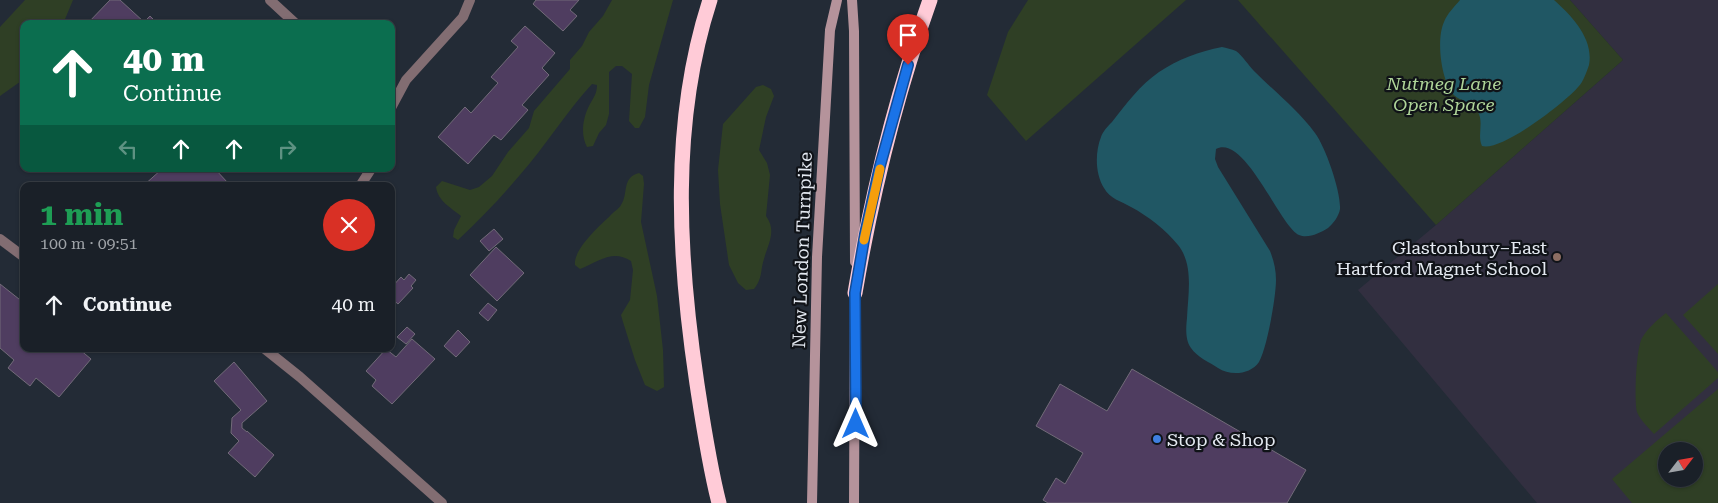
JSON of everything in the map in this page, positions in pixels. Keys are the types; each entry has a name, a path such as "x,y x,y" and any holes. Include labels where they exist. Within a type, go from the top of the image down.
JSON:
{"highway":[{"path":"710,0 696,49 687,102 682,203 687,303 693,357 703,424 719,503"},
{"path":"855,293 865,234 880,166 898,99 930,0"}],"street":[{"path":"270,0 292,20"},
{"path":"395,100 406,80 463,17 470,0"},
{"name":"New London Turnpike","path":"812,503 818,219 830,30 837,0"},
{"path":"852,0 854,31 854,503"},
{"path":"0,239 20,255"},
{"path":"269,352 300,377 442,503"}],"shaded area":[{"name":"Glastonbury–East Hartford Magnet School","path":"1570,0 1718,0 1718,503 1537,503 1358,290 1436,225 1623,60"}],"green space":[{"path":"25,0 73,0 65,20 20,20 20,82 0,96 0,27"},
{"path":"612,0 673,0 649,85 645,117 639,128 635,128 629,121 632,74 622,66 616,66 609,72 609,114 606,125 599,133 593,146 587,147 583,131 586,114 595,95 597,85 592,84 504,193 458,240 453,237 454,230 461,216 442,200 436,187 442,181 470,190 479,187 492,176 508,152 529,128 534,111 570,69 570,60 582,46 589,32 603,16"},
{"path":"1028,0 1186,0 1026,141 987,95 1008,32"},
{"name":"Nutmeg Lane Open Space","path":"1238,0 1570,0 1623,60 1436,225"},
{"path":"763,85 771,89 774,96 766,117 759,150 767,163 770,175 766,216 771,227 771,238 759,281 754,289 746,290 738,283 729,265 720,204 718,170 723,124 756,87"},
{"path":"639,173 643,176 644,184 641,222 657,296 663,350 664,387 657,391 645,385 621,315 630,300 633,270 631,261 618,256 612,256 580,269 575,265 575,259 582,246 620,206 630,178"},
{"path":"1718,284 1718,354 1683,315"},
{"path":"1666,313 1718,372 1718,378 1654,434 1642,421 1637,412 1637,363 1642,338 1653,324"},
{"path":"1718,389 1718,503 1632,503 1612,479"}],"water":[{"path":"1460,0 1554,0 1568,13 1580,29 1585,37 1590,55 1589,65 1582,82 1572,93 1548,114 1518,134 1491,146 1482,146 1480,116 1476,108 1453,94 1445,79 1443,70 1440,49 1442,29 1447,16"},
{"path":"1222,47 1239,53 1254,71 1286,101 1315,133 1328,159 1340,201 1338,214 1328,228 1310,236 1299,235 1291,228 1250,167 1238,155 1227,148 1216,149 1215,159 1218,167 1270,251 1276,273 1273,310 1262,355 1255,366 1250,370 1240,373 1223,371 1200,357 1191,348 1186,333 1189,280 1183,253 1173,239 1156,224 1106,192 1099,176 1097,163 1099,143 1103,133 1139,89 1159,72 1181,60"}],"building":[{"path":"110,0 120,0 142,20 91,20"},
{"path":"536,0 579,0 570,10 577,16 563,31 533,4"},
{"path":"150,16 154,20 146,20"},
{"path":"525,26 555,53 542,68 549,75 522,105 528,110 501,140 494,135 468,164 438,137 465,107 471,113 498,83 491,77 518,47 511,41"},
{"path":"159,172 218,172 227,182 147,182"},
{"path":"494,229 503,239 489,251 480,241"},
{"path":"496,247 524,273 497,301 470,275"},
{"path":"409,274 416,280 411,286 413,288 398,304 395,301 395,284 401,277 404,280"},
{"path":"0,284 20,300 20,352 83,352 91,359 59,397 36,378 30,386 8,368 14,360 0,348"},
{"path":"488,303 497,310 488,321 479,313"},
{"path":"407,327 415,334 406,344 397,337"},
{"path":"458,330 470,342 456,357 444,346"},
{"path":"412,339 435,359 392,404 372,386 376,380 366,371 383,352 390,352 396,357"},
{"path":"234,362 267,401 242,423 242,428 274,455 255,477 228,453 239,441 231,433 232,418 241,410 214,381"},
{"name":"Stop & Shop","path":"1132,369 1306,470 1287,503 1048,503 1043,500 1056,478 1065,484 1083,453 1036,426 1060,384 1107,411"}],"slow traffic":[{"path":"864,240 880,169"}],"place":[{"name":"Glastonbury–East Hartford Magnet School","path":"1557,257"},
{"name":"Stop & Shop","path":"1157,439"}],"route":[{"path":"856,424 855,293 865,234 880,166 908,65"}]}
